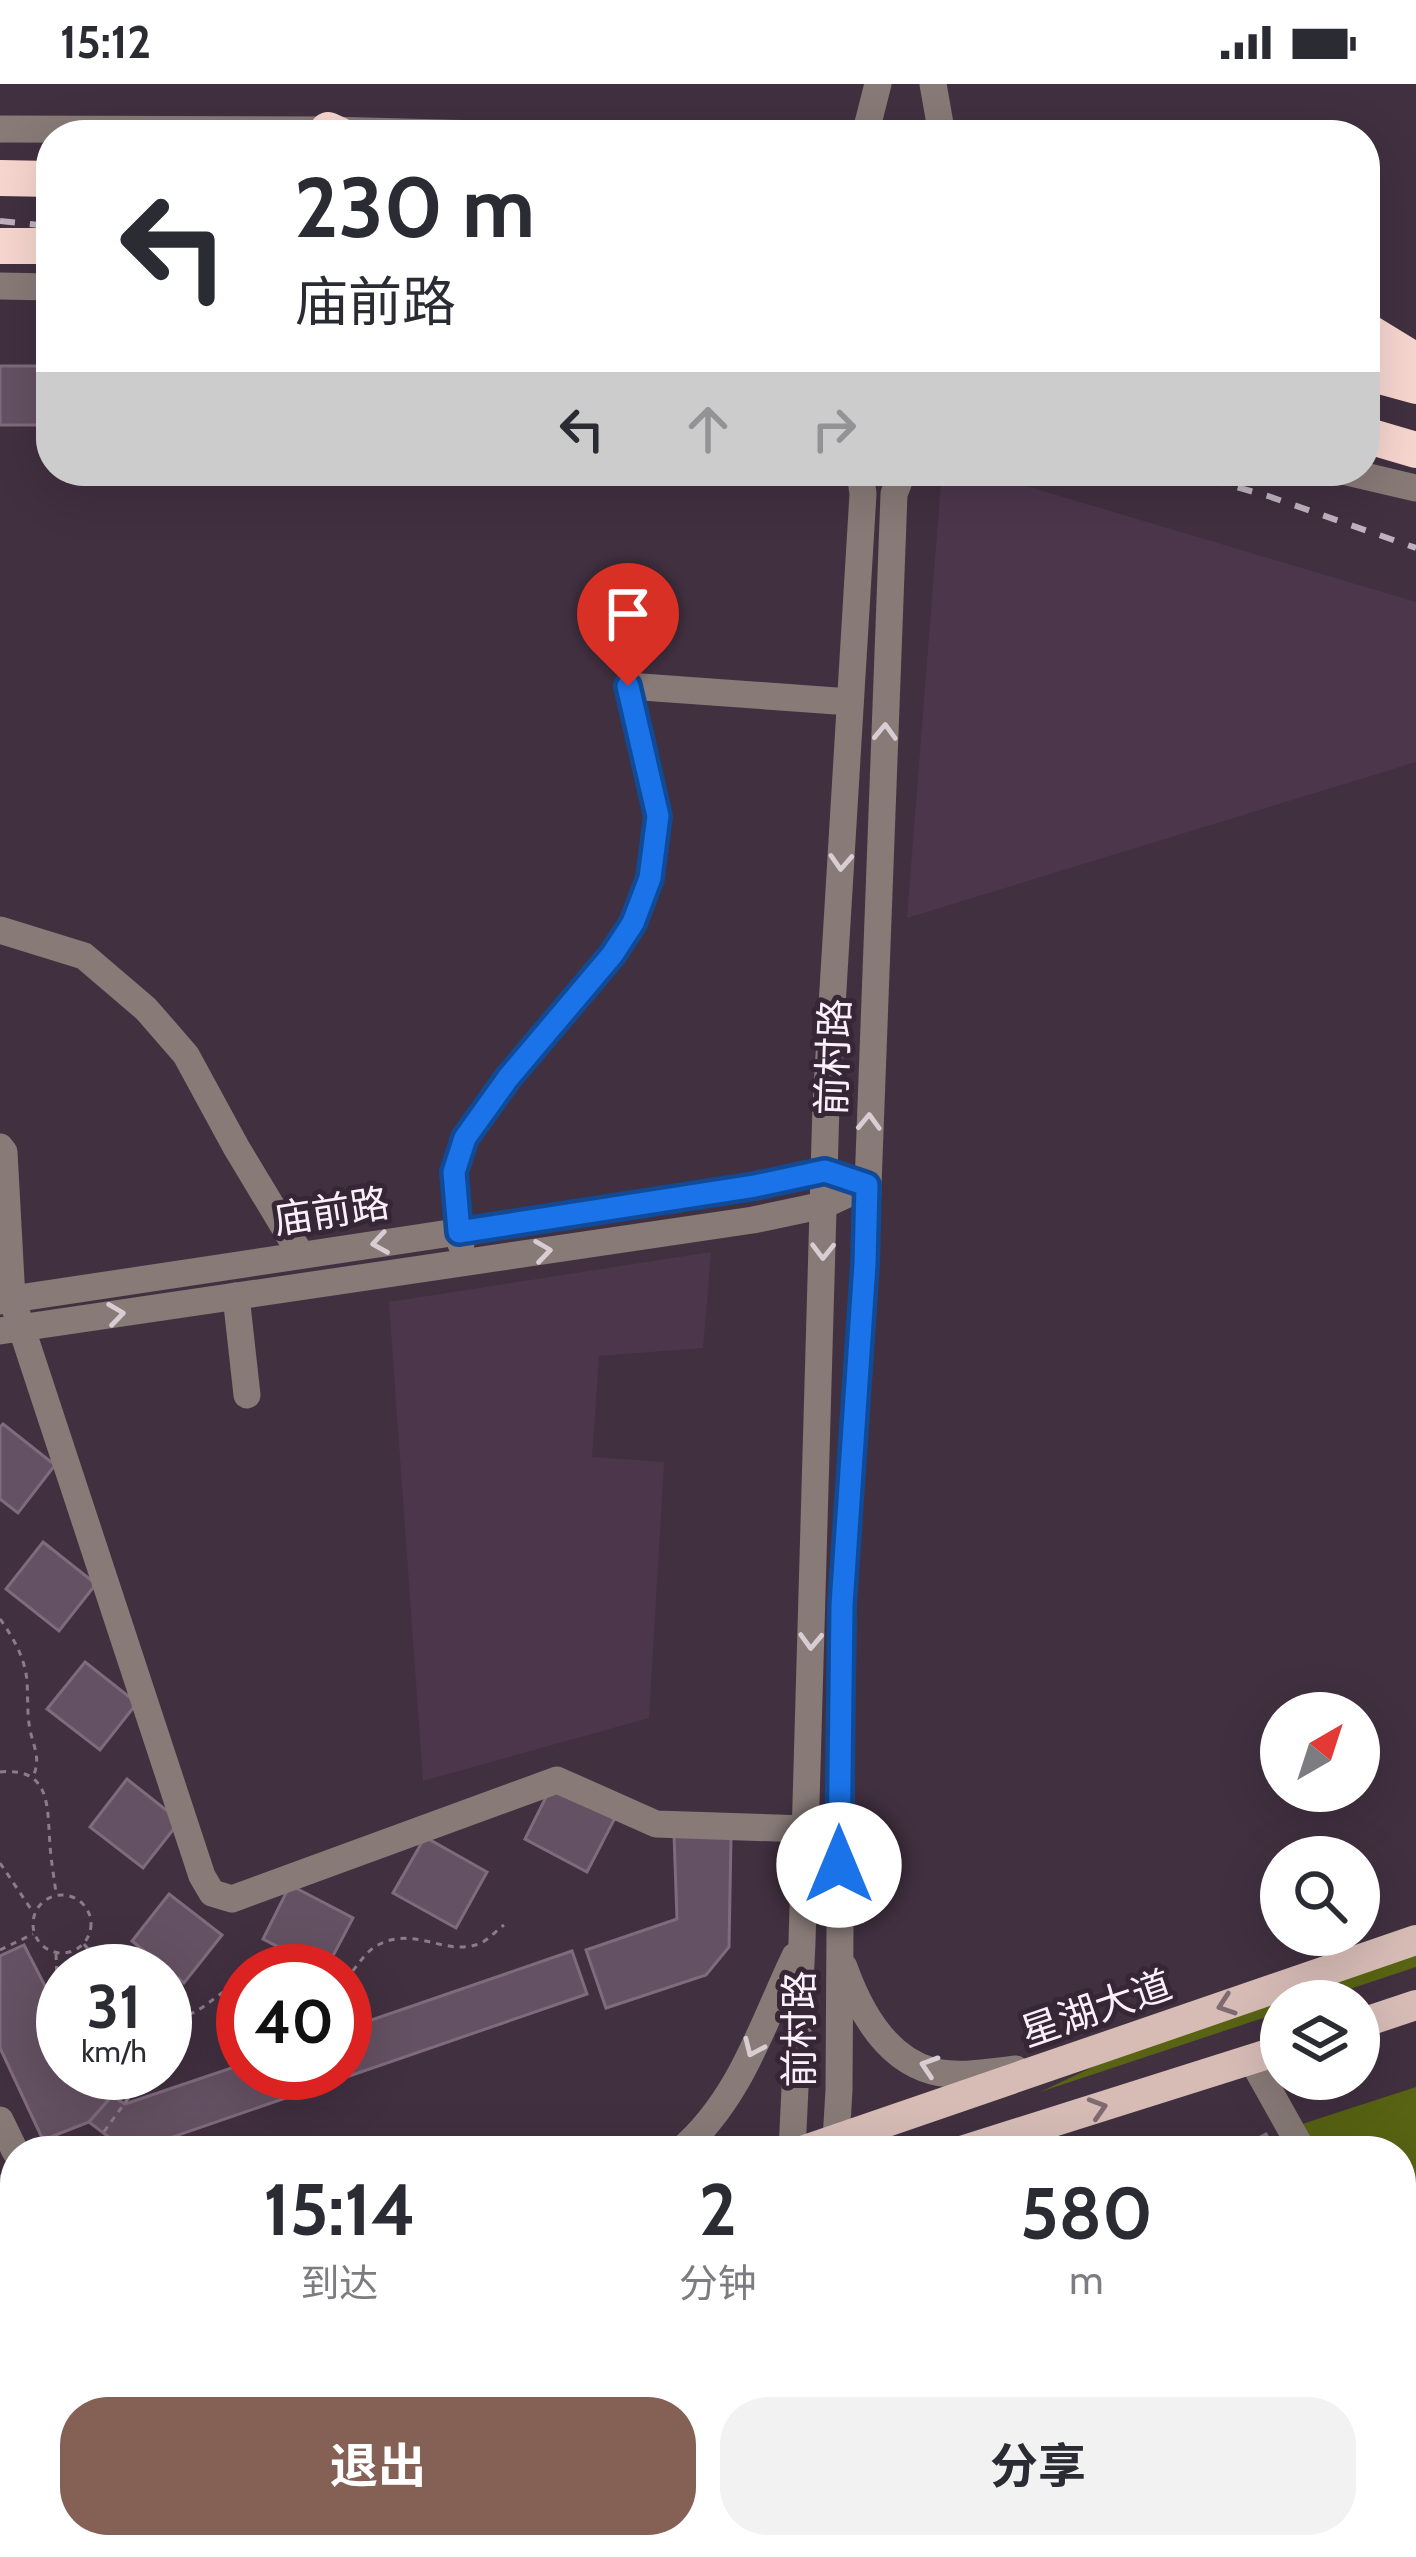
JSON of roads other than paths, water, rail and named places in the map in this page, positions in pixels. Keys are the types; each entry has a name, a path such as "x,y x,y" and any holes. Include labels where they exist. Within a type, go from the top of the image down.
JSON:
{"highway":[{"path":"0,178 36,178"},
{"path":"0,246 36,246"},
{"path":"1380,337 1416,361"},
{"path":"1380,376 1416,386"},
{"path":"1380,439 1416,450"}],"main road":[{"name":"星湖大道","path":"862,2136 1044,2067 1416,1940"},
{"path":"1380,2017 1416,2005"},
{"path":"1013,2136 1260,2057"}],"street":[{"path":"870,120 878,84"},
{"path":"933,84 939,120"},
{"path":"0,129 36,129"},
{"path":"0,286 36,287"},
{"path":"1380,331 1416,339"},
{"path":"1380,480 1416,488"},
{"name":"前村路","path":"793,2136 827,1082 862,486"},
{"name":"前村路","path":"836,2136 842,1605 865,1264 897,486"},
{"path":"463,1263 454,1172 465,1138 508,1078 612,955 633,923 650,878 658,816 628,686 850,702"},
{"path":"0,930 84,956 146,1009 186,1055 301,1256"},
{"path":"0,1148 4,1152 6,1300 11,1329 212,1894 232,1899 557,1780 656,1824 805,1829"},
{"path":"825,1171 867,1185"},
{"name":"庙前路","path":"6,1300 755,1186 825,1171"},
{"name":"庙前路","path":"11,1329 753,1220 824,1205 867,1185"},
{"path":"236,1296 247,1395"},
{"path":"698,2136 733,2090 802,1942"},
{"path":"838,1952 854,1996 875,2030 900,2054 930,2071 970,2074 1044,2067"},
{"path":"1284,2100 1298,2136"}],"railway":[{"path":"0,221 36,225"},
{"path":"1233,486 1416,548"}]}
